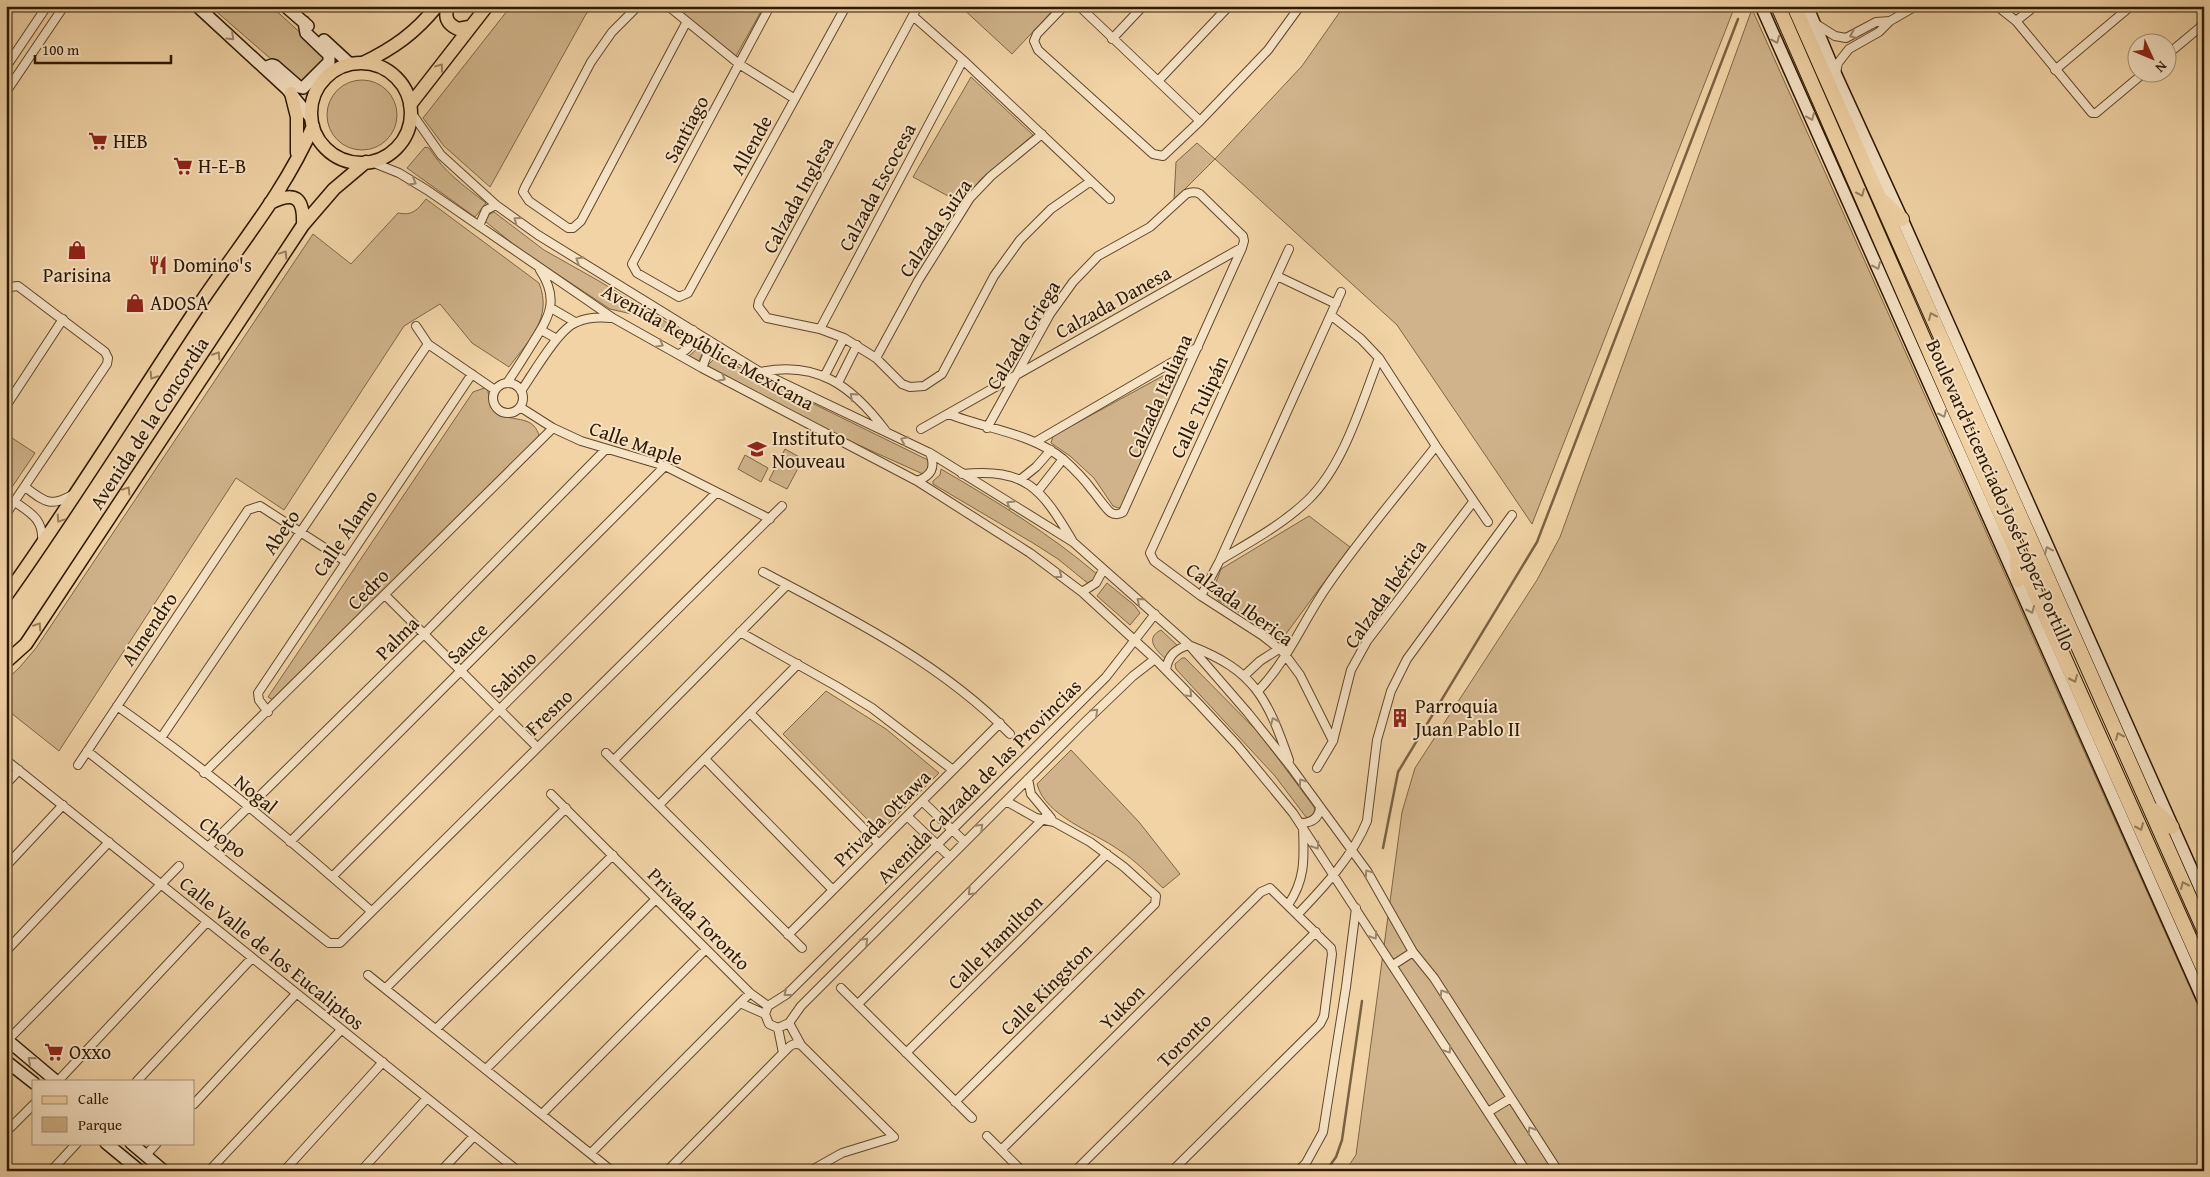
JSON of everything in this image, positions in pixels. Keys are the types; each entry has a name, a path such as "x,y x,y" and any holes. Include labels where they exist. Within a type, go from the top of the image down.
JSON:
{"highway":[{"name":"Boulevard Licenciado José López Portillo","path":"1778,6 2017,552 2204,970"},
{"name":"Boulevard Licenciado José López Portillo","path":"1794,6 2204,930"},
{"path":"1878,196 1902,219"},
{"path":"2017,552 2018,580"},
{"path":"2059,602 2079,620"},
{"path":"2149,806 2172,827"}],"main road":[{"path":"363,63 391,50 417,28 437,6"},
{"path":"448,6 446,16 448,23 458,29 470,27"},
{"path":"410,109 486,6"},
{"path":"363,63 374,64 392,74 407,93 410,109 406,133 399,145 388,154 368,162 349,161 332,154 317,137 312,122 314,96 326,77 337,69 350,64 363,63"},
{"path":"291,94 299,132 296,163"},
{"name":"Avenida de la Concordia","path":"6,596 78,492 195,310 296,163 312,122"},
{"name":"Avenida de la Concordia","path":"6,662 26,644 303,225 334,189 368,162"},
{"path":"270,203 289,196 294,197 303,208 303,225"}],"street":[{"path":"6,67 47,6"},
{"path":"6,92 64,6"},
{"path":"198,6 291,94 312,122"},
{"path":"638,6 612,32 591,62 525,187 525,197 564,226 573,228 581,221 686,22"},
{"path":"668,6 739,64 796,99"},
{"name":"Santiago","path":"682,297 676,296 637,273 632,267 633,260 770,6"},
{"name":"Allende","path":"682,297 688,293 846,6"},
{"name":"Calzada Inglesa","path":"918,6 759,301 760,311 767,318 820,329 844,338 876,358 902,384 917,388 934,381 942,374 994,276 1020,240 1051,210 1091,181"},
{"path":"1064,6 1037,34 1034,41 1038,50 1153,154 1163,156 1200,121 1268,50 1300,6"},
{"path":"1079,6 1200,121"},
{"path":"1112,39 1143,6"},
{"path":"1158,81 1229,6"},
{"name":"Boulevard Licenciado José López Portillo","path":"1761,6 2018,580 2204,1002"},
{"name":"Boulevard Licenciado José López Portillo","path":"1807,6 2204,897"},
{"path":"1836,74 1838,63 1845,53 1855,45 1880,32 1890,21 1916,6"},
{"path":"1997,6 2016,21 2089,111 2096,113 2133,82"},
{"path":"2055,70 2131,6"},
{"path":"2016,21 2032,7"},
{"path":"293,9 304,22 350,64"},
{"path":"913,16 963,60 1110,199"},
{"path":"1816,24 1835,36 1846,38 1876,22 1890,21"},
{"path":"264,68 272,64 299,87 303,88 329,62 329,55 306,33 304,22"},
{"path":"2178,46 2204,24"},
{"name":"Calzada Escocesa","path":"820,329 963,60"},
{"name":"Avenida República Mexicana","path":"410,109 436,149 496,204 538,236 760,372 930,453 1073,542 1189,645 1238,701 1291,767 1374,882 1413,952 1434,978 1558,1171"},
{"name":"Calzada Suiza","path":"876,358 918,280 970,198 991,176 1042,134"},
{"name":"Avenida República Mexicana","path":"368,162 385,167 427,190 613,318 702,368 916,481 1030,553 1082,592 1166,670 1237,745 1302,824 1526,1171"},
{"path":"1834,170 1848,165"},
{"name":"Calzada Griega","path":"987,428 1050,314 1074,282 1098,256 1150,228 1186,194 1196,192 1243,236 1242,248"},
{"path":"479,226 486,210 496,204"},
{"name":"Calzada Italiana","path":"1063,459 1089,486 1110,512 1116,514 1124,512 1242,248"},
{"name":"Calzada Danesa","path":"921,429 1242,248"},
{"name":"Calle Tulipán","path":"1150,553 1289,249"},
{"path":"507,383 514,384 521,391 522,402 520,407 512,413 502,412 494,405 493,395 495,390 507,383 541,330 551,308 552,298 549,285 538,266"},
{"path":"1277,276 1336,304"},
{"path":"6,293 10,287 18,286 63,319 104,352 108,358 107,364 6,514"},
{"path":"1201,596 1220,560 1332,316 1341,292"},
{"path":"551,308 575,322"},
{"path":"1332,316 1362,339 1379,358 1488,522"},
{"path":"521,391 557,339 575,322 593,318 613,318"},
{"path":"6,406 63,319"},
{"path":"416,326 428,344 495,390"},
{"path":"541,330 557,339"},
{"path":"679,354 689,348 694,336 693,330"},
{"path":"825,375 844,338"},
{"name":"Abeto","path":"161,738 428,344"},
{"path":"702,368 707,355 716,345"},
{"path":"838,383 857,345"},
{"path":"1037,441 1198,348"},
{"path":"1220,560 1275,527 1308,500 1327,476 1341,453 1379,358"},
{"name":"Avenida República Mexicana","path":"760,372 779,368 825,375 838,383 866,408 886,432"},
{"name":"Calle Álamo","path":"268,712 259,700 258,693 472,374"},
{"name":"Calle Maple","path":"520,407 553,428 605,450 665,466 770,519"},
{"path":"949,414 987,428 1037,441 1063,459 1038,491"},
{"name":"Cedro","path":"204,773 268,712 553,428"},
{"path":"1258,690 1287,656 1291,645 1328,585 1436,446"},
{"name":"Palma","path":"209,846 424,634 605,450"},
{"path":"1022,479 1051,450"},
{"path":"916,481 927,477 932,471 934,462 930,453"},
{"name":"Sauce","path":"290,842 665,466"},
{"name":"Avenida República Mexicana","path":"962,474 996,473 1022,479 1038,491 1073,542"},
{"path":"25,487 48,503 56,503 78,492"},
{"name":"Sabino","path":"332,877 716,493"},
{"path":"15,502 32,514 41,525 41,547"},
{"name":"Calzada Ibérica","path":"1318,768 1333,741 1351,670 1367,641 1473,502"},
{"name":"Almendro","path":"78,765 248,510 260,506 301,532"},
{"name":"Fresno","path":"340,943 782,506"},
{"path":"1298,914 1351,850 1367,821 1377,740 1391,691 1407,659 1512,515"},
{"path":"301,532 345,561"},
{"name":"Calzada Iberica","path":"1150,553 1154,561 1201,596 1279,648 1287,656 1300,675 1333,741"},
{"path":"1082,592 1096,584 1103,570"},
{"path":"763,572 838,611 906,653 967,696 1000,723 1010,734"},
{"path":"614,760 787,585"},
{"path":"385,595 537,747"},
{"name":"Avenida Calzada de las Provincias","path":"766,1010 787,994 818,964 1106,677 1155,614"},
{"path":"740,632 872,708 953,770"},
{"path":"1166,670 1167,660 1180,648 1189,645"},
{"name":"Avenida República Mexicana","path":"1189,645 1214,655 1245,675 1258,690 1275,722 1291,767"},
{"path":"1245,675 1279,648 1291,645"},
{"name":"Avenida Calzada de las Provincias","path":"789,1023 801,1006 830,976 1110,697 1155,659"},
{"path":"659,805 798,664"},
{"name":"Nogal","path":"117,706 161,738 248,808 371,911"},
{"path":"750,713 879,844"},
{"name":"Privada Ottawa","path":"788,935 1000,723"},
{"name":"Chopo","path":"87,751 329,943 340,943"},
{"path":"606,753 802,948"},
{"path":"705,759 833,890"},
{"name":"Calle Valle de los Eucaliptos","path":"6,760 518,1171"},
{"path":"6,784 19,770"},
{"path":"1028,779 1031,794 1046,817"},
{"name":"Privada Toronto","path":"551,794 750,993 591,1154"},
{"path":"922,801 965,842"},
{"path":"1006,801 1046,817 1107,854"},
{"path":"6,866 63,805"},
{"path":"1172,1171 1320,1024 1324,1016 1332,950 1288,905 1299,887 1303,872 1302,824 1314,820 1318,816 1320,807"},
{"path":"386,988 566,808"},
{"path":"907,816 950,857"},
{"path":"858,1004 1046,817"},
{"path":"6,952 109,842"},
{"name":"Calle Kingston","path":"955,1102 1155,904 1156,896 1107,854"},
{"name":"Calle Hamilton","path":"906,1053 1107,854"},
{"path":"436,1029 612,855"},
{"path":"56,1080 7,1041 179,866"},
{"name":"Yukon","path":"1001,1150 1267,888 1273,890 1288,905"},
{"path":"486,1069 656,899"},
{"path":"1298,1171 1306,1163 1323,1132 1346,987 1356,908"},
{"path":"58,1080 207,922"},
{"name":"Toronto","path":"1075,1171 1316,932"},
{"path":"542,1114 706,949"},
{"path":"1393,965 1413,952"},
{"path":"138,1080 252,958"},
{"path":"368,975 612,1171"},
{"path":"841,988 972,1118"},
{"path":"750,993 766,1010 770,1024 778,1028"},
{"path":"195,1103 296,994"},
{"path":"740,1003 766,1010"},
{"path":"778,1028 789,1023 797,1044 894,1137 842,1153 810,1171"},
{"path":"778,1028 783,1053"},
{"path":"209,1171 341,1030"},
{"path":"667,1171 783,1053 797,1044"},
{"path":"6,1061 32,1081"},
{"path":"284,1171 383,1062"},
{"path":"361,1171 427,1098"},
{"path":"1488,1112 1511,1098"},
{"path":"6,1132 32,1106"},
{"path":"441,1171 474,1136"},
{"path":"987,1136 1022,1171"},
{"path":"51,1171 76,1144"},
{"path":"107,1144 134,1169"},
{"path":"132,1144 164,1171"},
{"path":"146,1156 156,1144"},
{"path":"6,1166 12,1171"}],"green space":[{"path":"210,6 271,6 329,59 302,86"},
{"path":"511,6 595,6 586,14 490,187 444,146 423,118"},
{"path":"675,6 764,6 736,56 695,25"},
{"path":"960,6 1057,6 1012,54"},
{"path":"1344,6 1735,6 1532,524 1397,325 1215,159 1302,66"},
{"path":"1752,9 2204,1019 2204,1171 1345,1171 1356,1155 1402,812 1415,768 1537,580 1560,537"},
{"path":"971,77 1033,135 981,179 961,203 913,177"},
{"path":"355,80 369,80 382,86 391,95 397,108 395,128 387,140 369,150 355,150 342,144 333,135 327,122 327,108 333,95 342,86"},
{"path":"1197,143 1215,159 1174,200 1176,162"},
{"path":"425,147 429,148 441,165 455,178 486,203 475,217 407,168"},
{"path":"426,199 539,283 543,296 543,307 541,318 531,338 509,367 472,343 440,304 404,326 284,510 236,478 59,751 6,709 6,680 36,648 313,234 351,264 398,213 411,213"},
{"path":"494,212 544,250 687,335 689,338 687,342 684,343 640,316 610,309 518,248 484,220"},
{"path":"699,342 709,348 703,352 699,361 689,356 697,349"},
{"path":"715,358 720,358 930,461 932,465 926,474 923,474 825,430 710,368 708,365"},
{"path":"1170,372 1177,373 1180,378 1124,507 1118,508 1113,506 1094,478 1070,456 1051,443 1053,436"},
{"path":"487,387 491,402 498,412 510,418 524,420 535,427 539,435 535,441 275,701 268,697 473,392"},
{"path":"6,434 35,453 6,496"},
{"path":"785,449 803,459 787,489 769,480"},
{"path":"745,455 768,468 761,482 738,469"},
{"path":"941,469 1022,519 1098,575 1090,585 1058,559 933,484 933,481 940,475"},
{"path":"1309,516 1350,547 1283,638 1218,600 1213,590 1221,569"},
{"path":"1107,583 1134,605 1140,613 1130,625 1097,596"},
{"path":"1161,630 1180,648 1167,660 1156,649 1153,641 1153,637"},
{"path":"1182,658 1185,658 1259,733 1314,807 1316,813 1311,818 1306,817 1275,776 1176,669 1175,664"},
{"path":"826,691 886,729 939,773 880,832 783,734"},
{"path":"1071,750 1139,822 1180,874 1163,888 1125,854 1060,814 1042,795 1037,784"}],"waterway":[{"path":"1383,848 1398,772 1537,542 1738,19"},
{"path":"1326,1171 1336,1157 1342,1140 1362,1001"}],"place":[{"name":"HEB","path":"98,141"},
{"name":"H-E-B","path":"183,166"},
{"name":"Parisina","path":"77,250"},
{"name":"Domino's","path":"158,265"},
{"name":"ADOSA","path":"135,303"},
{"name":"Instituto Nouveau","path":"757,449"},
{"name":"Parroquia Juan Pablo II","path":"1400,718"},
{"name":"Oxxo","path":"54,1052"}]}
